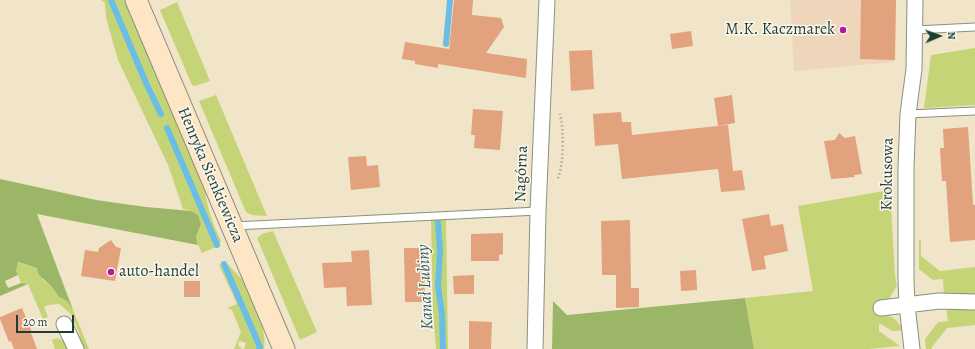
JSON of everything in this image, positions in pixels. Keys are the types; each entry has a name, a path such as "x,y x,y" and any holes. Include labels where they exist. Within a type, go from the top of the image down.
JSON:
{"street":[{"name":"Henryka Sienkiewicza","path":"136,0 284,349"},
{"name":"Nagórna","path":"535,349 538,211 547,0"},
{"name":"Krokusowa","path":"912,349 907,305 906,247 908,114 914,69 915,0"},
{"path":"881,308 939,301 975,302"},
{"path":"64,324 76,349"}],"lane":[{"path":"915,30 975,27"},
{"path":"908,114 975,111"},
{"path":"232,226 538,211"}],"shaded area":[{"name":"M.K. Kaczmarek","path":"790,0 896,0 894,62 794,71"}],"green space":[{"path":"101,0 124,0 205,190 211,216 221,241 218,246 202,253 196,237 201,224 200,221 197,215 183,209 168,165 118,60 106,18 105,3"},
{"path":"177,2 210,81 195,86 192,85 160,10"},
{"path":"975,48 975,105 924,108 931,55"},
{"path":"216,95 267,216 252,215 246,212 199,101"},
{"path":"0,179 96,200 146,207 191,211 198,215 201,224 196,237 198,245 37,214 73,310 67,301 59,297 51,286 39,275 37,268 18,262 16,271 18,275 5,281 8,288 21,283 28,284 0,296"},
{"path":"890,190 895,276 897,286 889,299 876,301 878,316 893,318 904,330 892,331 879,323 879,331 900,346 869,349 754,349 745,298 813,291 798,206"},
{"path":"446,219 448,349 436,349 433,313 431,220"},
{"path":"273,231 317,332 300,340 257,238 262,234"},
{"path":"919,240 921,240 921,256 940,271 975,267 975,297 944,296 943,279 933,280 919,269"},
{"path":"17,262 37,268 43,280 51,286 59,297 67,301 73,310 89,349 83,349 79,333 71,314 59,304 44,307 48,317 43,319 28,284 21,283 16,271"},
{"path":"225,262 244,280 264,332 264,349 244,349 246,343 239,341 238,346 242,348 234,349 241,332 232,310 227,308 237,304 219,265"},
{"path":"745,298 754,349 552,349 553,301 567,315"},
{"path":"946,307 956,310 975,308 975,325 947,328 932,349 926,349 925,339 938,322 948,321"},
{"path":"57,338 63,340 70,349 55,349 52,340"}],"building":[{"path":"454,0 473,0 472,15 501,18 504,27 486,53 527,59 526,78 438,64 438,68 415,64 415,61 402,59 405,42 449,49"},
{"path":"861,0 896,0 895,60 860,59"},
{"path":"691,31 693,46 672,49 670,34"},
{"path":"592,50 594,89 571,91 569,51"},
{"path":"732,95 735,123 718,126 714,98"},
{"path":"473,109 503,111 500,150 474,148 475,135 471,135"},
{"path":"621,112 622,122 631,122 632,135 728,125 733,171 742,170 745,190 721,192 718,169 622,179 618,144 595,146 593,114"},
{"path":"968,127 973,205 975,205 975,240 950,242 946,181 942,181 940,148 944,148 943,129"},
{"path":"839,133 845,138 855,136 862,174 854,175 855,177 831,179 824,141 835,140"},
{"path":"366,156 367,166 378,165 380,187 351,190 348,157"},
{"path":"769,214 771,226 783,224 788,251 764,256 766,269 752,271 742,219"},
{"path":"630,220 631,288 639,288 639,307 616,308 616,275 602,275 601,221"},
{"path":"503,233 503,254 499,255 499,261 471,261 471,234"},
{"path":"111,240 116,247 121,248 115,281 81,276 85,250 98,252 99,248"},
{"path":"404,248 424,248 425,302 405,302"},
{"path":"369,250 372,305 347,306 346,287 324,288 322,263 352,262 351,251"},
{"path":"696,270 697,290 681,291 680,271"},
{"path":"474,275 474,294 454,294 453,276"},
{"path":"184,281 200,281 200,297 184,297"},
{"path":"22,308 37,349 14,349 11,341 9,342 0,319 0,317"},
{"path":"469,321 492,322 491,349 469,349"}],"waterway":[{"path":"111,0 146,83 161,114"},
{"name":"Kanał Lubiny","path":"446,44 450,0"},
{"path":"167,128 217,245"},
{"name":"Kanał Lubiny","path":"438,223 440,251 438,286 442,314 443,349"},
{"path":"224,264 260,347 259,349"}],"place":[{"name":"M.K. Kaczmarek","path":"843,30"},
{"name":"auto-handel","path":"111,272"}]}
